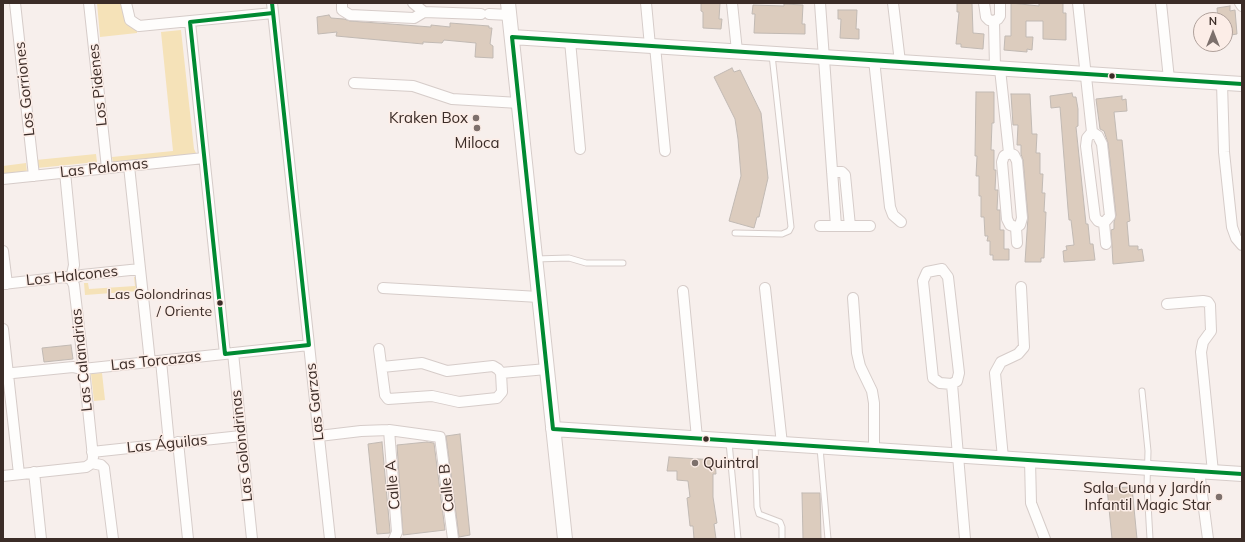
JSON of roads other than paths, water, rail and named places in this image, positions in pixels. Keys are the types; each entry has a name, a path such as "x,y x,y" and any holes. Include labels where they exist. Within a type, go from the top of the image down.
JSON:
{"street":[{"name":"Los Gorriones","path":"15,3 34,176"},
{"name":"Los Pidenes","path":"89,3 107,168"},
{"path":"126,3 128,16 132,23 143,26 190,22 272,8"},
{"path":"342,3 342,10 350,15 414,18 424,12 485,14 509,9 565,539"},
{"path":"413,3 424,12"},
{"path":"646,3 653,46 665,151"},
{"path":"732,3 737,51"},
{"path":"820,3 836,226"},
{"path":"893,3 900,62"},
{"path":"984,3 986,17 994,21"},
{"path":"994,21 1000,16 1000,3"},
{"path":"1078,3 1092,132 1087,138 1086,146 1094,214 1098,221 1104,223"},
{"path":"1161,3 1169,80"},
{"name":"Las Garzas","path":"272,8 330,539"},
{"path":"994,21 998,68 1009,153"},
{"name":"Las Golondrinas","path":"190,22 204,158 241,436 252,539"},
{"path":"512,37 1242,84"},
{"path":"570,41 580,149"},
{"path":"874,60 890,207 893,215 901,222"},
{"path":"354,83 413,86 452,99 519,103"},
{"path":"1222,83 1224,152 1232,227 1236,238 1242,245"},
{"path":"1092,132 1098,136 1102,144 1110,216 1104,223 1106,244"},
{"path":"1009,153 1014,155 1017,161 1022,218 1020,224 1016,227"},
{"path":"1009,153 1004,156 1002,162 1004,190 1008,222 1016,227"},
{"name":"Las Palomas","path":"3,179 204,158"},
{"path":"129,166 140,269 156,361 173,443 188,539"},
{"name":"Las Calandrias","path":"65,172 74,265 71,279 74,285 92,463"},
{"path":"832,172 842,172 846,175 850,226"},
{"path":"820,226 870,226"},
{"path":"1016,227 1017,243"},
{"path":"3,251 5,284"},
{"name":"Los Halcones","path":"5,284 65,277 71,279 82,275 140,269"},
{"path":"942,269 948,277 959,376 957,381 952,384 937,382 933,375 923,281 924,274 930,270 942,269"},
{"path":"1003,458 995,372 1001,362 1018,354 1024,347 1021,287"},
{"path":"383,288 539,296"},
{"path":"765,288 782,444"},
{"path":"683,291 697,438"},
{"path":"853,298 857,353 860,366 872,391 874,403 874,450"},
{"path":"1167,304 1203,301 1208,302 1210,305 1211,331 1203,342 1201,352 1208,539"},
{"path":"3,329 5,374 19,474"},
{"name":"Las Torcazas","path":"5,374 73,367 83,368 309,345"},
{"path":"379,349 385,395 388,399 432,396 459,402 497,398 502,392 501,373 493,366 447,371 422,363 382,367"},
{"path":"501,373 547,369"},
{"path":"952,384 958,440 957,455 965,539"},
{"path":"553,429 1242,474"},
{"path":"319,436 361,431 389,430"},
{"name":"Calle B","path":"389,430 440,437 453,539"},
{"name":"Calle A","path":"389,430 397,532 394,539"},
{"name":"Las Águilas","path":"92,452 241,436"},
{"path":"1030,460 1031,503 1045,539"},
{"path":"3,476 86,467 92,463 101,465 104,468 113,539"},
{"path":"34,472 41,539"}],"lane":[{"path":"735,233 785,234 791,227 771,54"},
{"path":"535,259 572,258 586,263 623,263"},
{"path":"1142,391 1148,451 1147,468 1150,539"},
{"path":"729,440 738,539"},
{"path":"755,442 757,507 759,514 780,522 782,527 782,539"},
{"path":"820,446 828,539"}],"place":[{"name":"Kraken Box","path":"476,118"},
{"name":"Miloca","path":"477,128"},
{"name":"Las Golondrinas / Oriente","path":"220,303"},
{"name":"Quintral","path":"695,463"},
{"name":"Sala Cuna y Jardín Infantil Magic Star","path":"1219,497"}]}
